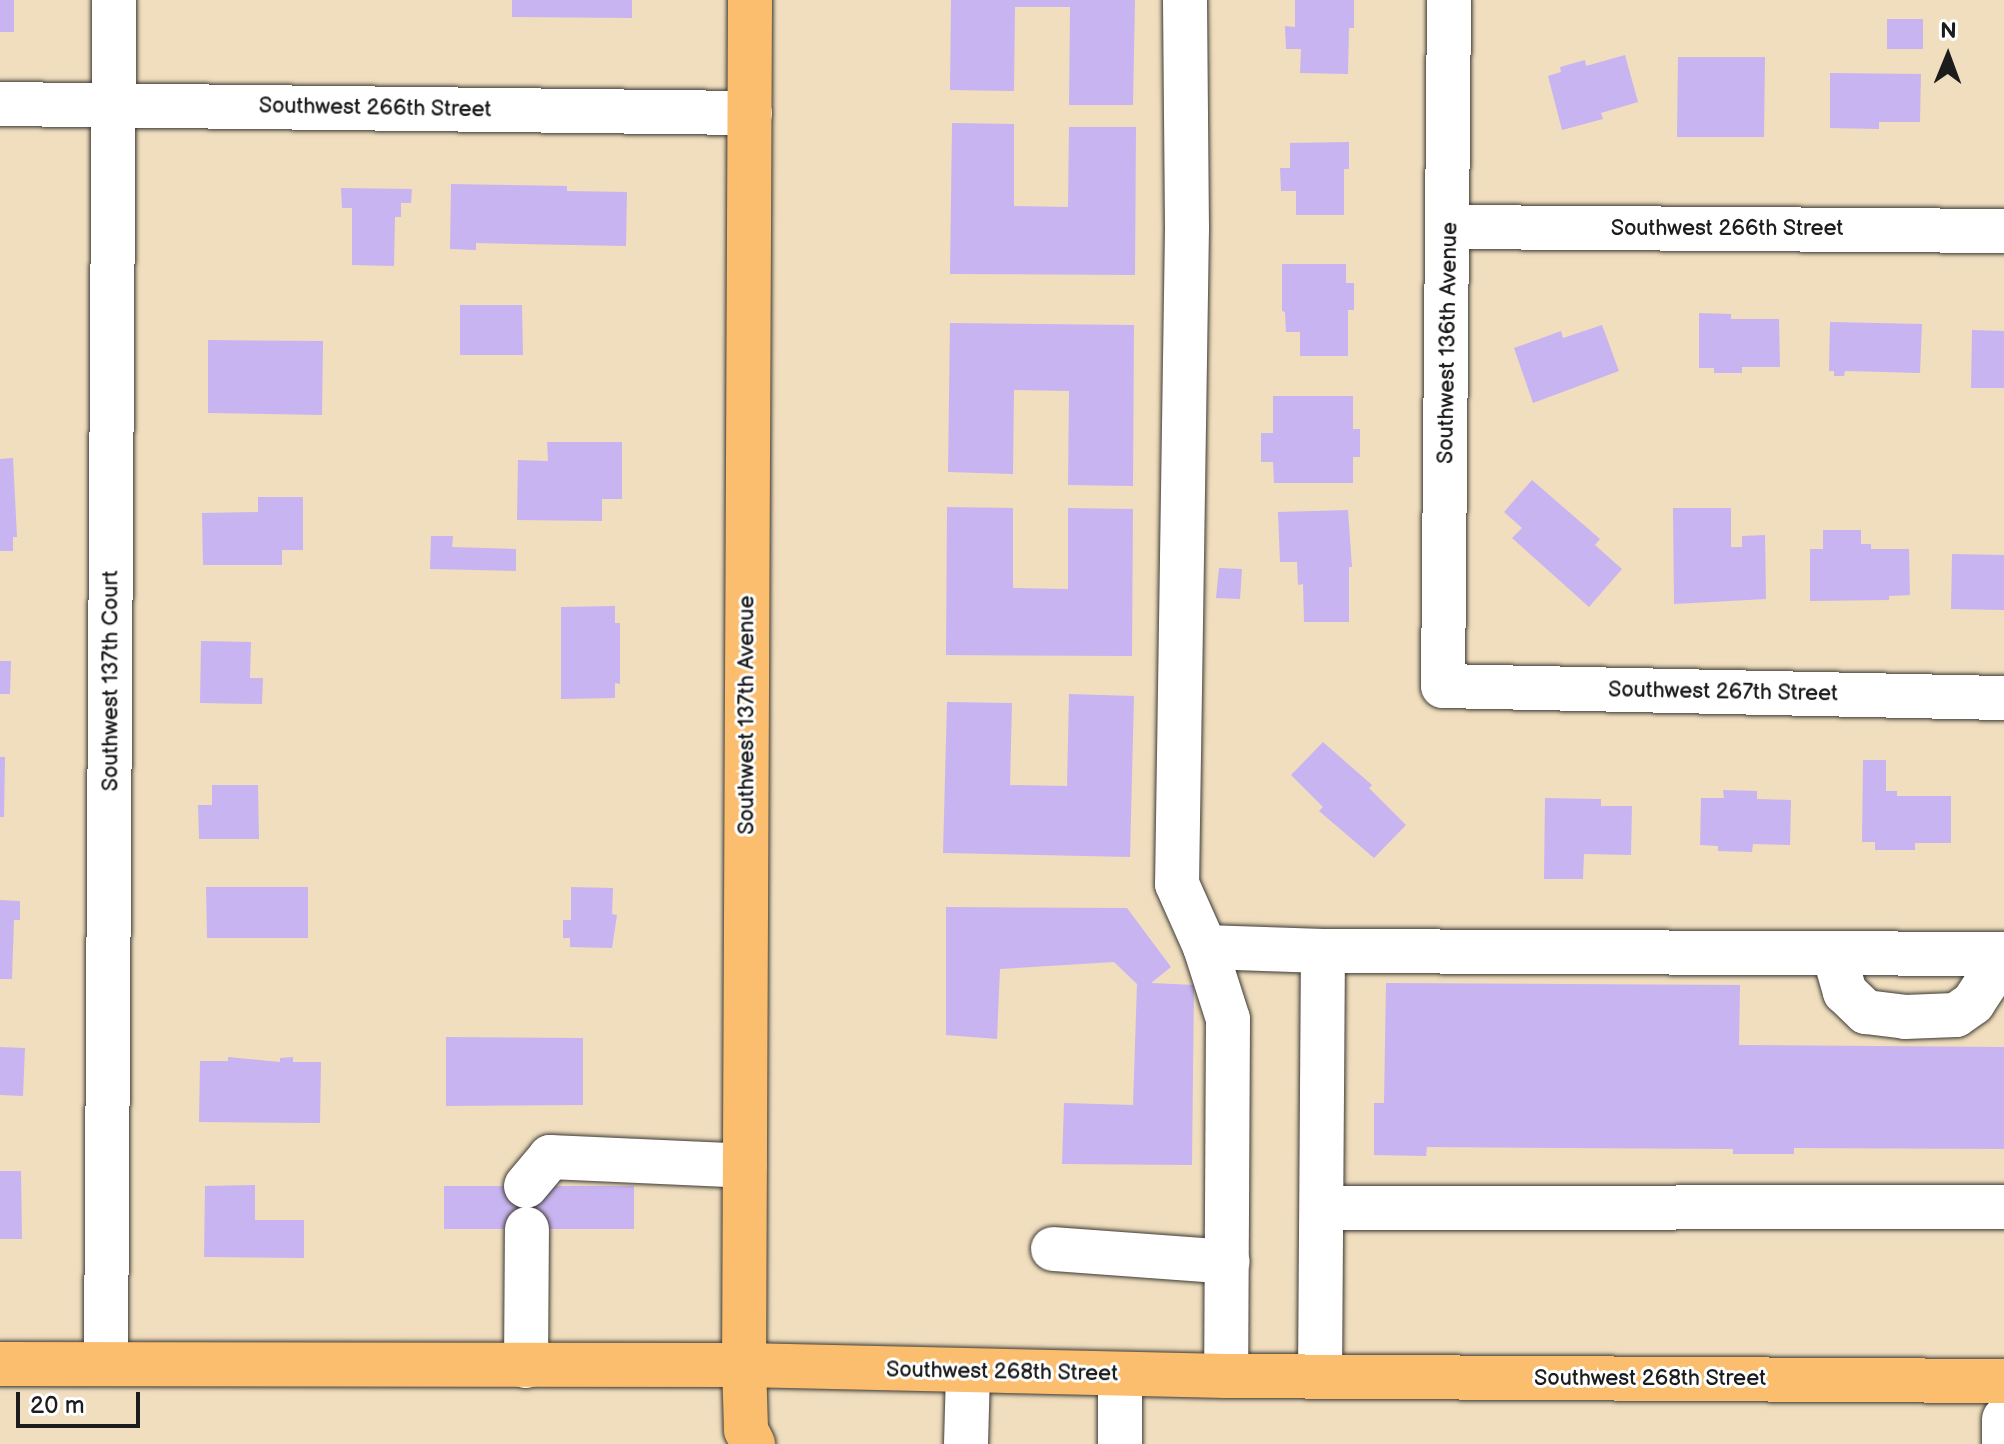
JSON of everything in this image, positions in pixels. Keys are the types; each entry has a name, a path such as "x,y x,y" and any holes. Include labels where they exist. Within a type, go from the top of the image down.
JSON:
{"main road":[{"name":"Southwest 137th Avenue","path":"745,1439 750,0"},
{"name":"Southwest 268th Street","path":"0,1364 744,1365 1120,1375 2004,1381"}],"street":[{"name":"Southwest 137th Court","path":"106,1362 114,0"},
{"path":"1185,0 1187,228 1177,884 1205,947 1228,1019 1226,1376"},
{"name":"Southwest 136th Avenue","path":"1443,686 1449,0"},
{"name":"Southwest 266th Street","path":"0,104 750,113"},
{"name":"Southwest 266th Street","path":"1449,227 2004,231"},
{"name":"Southwest 267th Street","path":"1443,686 2004,698"},
{"path":"1205,947 1323,951 2004,955"},
{"path":"1320,1377 1323,951"},
{"path":"1834,954 1845,992 1866,1012 1905,1017 1956,1015 1973,1003 2004,955"},
{"path":"526,1186 550,1157 745,1166"},
{"path":"1323,1208 2004,1207"},
{"path":"526,1366 527,1229"},
{"path":"1053,1249 1228,1262"},
{"path":"966,1444 968,1373"},
{"path":"1120,1375 1120,1444"},
{"path":"2004,1419 2004,1444"}],"building":[{"path":"0,0 14,0 14,32 0,32"},
{"path":"512,0 632,0 632,18 512,17"},
{"path":"951,0 1135,0 1133,105 1069,105 1070,7 1015,7 1014,91 950,90"},
{"path":"1295,0 1354,0 1354,28 1349,28 1348,74 1300,73 1301,49 1286,49 1285,26 1295,27"},
{"path":"1887,19 1923,19 1923,49 1887,49"},
{"path":"1625,55 1638,102 1601,113 1603,119 1562,130 1548,76 1561,72 1560,67 1585,60 1586,66"},
{"path":"1678,57 1765,57 1764,137 1677,137"},
{"path":"1830,73 1921,74 1920,122 1879,122 1879,129 1830,128"},
{"path":"952,123 1014,124 1014,206 1068,207 1069,127 1136,127 1135,275 950,274"},
{"path":"1349,142 1349,169 1344,169 1344,215 1296,215 1296,191 1281,191 1280,168 1290,168 1290,143"},
{"path":"451,184 567,186 567,191 627,192 626,246 476,243 476,250 450,249"},
{"path":"341,188 412,189 411,203 401,203 401,217 395,217 394,266 352,265 352,208 342,208"},
{"path":"1282,264 1346,264 1346,283 1354,283 1354,310 1348,310 1348,356 1300,356 1300,332 1286,332 1285,312 1282,311"},
{"path":"460,305 522,305 523,355 460,355"},
{"path":"1699,313 1731,314 1731,319 1779,319 1780,367 1742,367 1742,373 1714,373 1714,368 1699,368"},
{"path":"1830,322 1922,324 1920,373 1845,371 1844,376 1834,376 1834,371 1829,371"},
{"path":"950,323 1134,325 1133,486 1068,485 1069,391 1014,390 1013,474 948,472"},
{"path":"1602,325 1619,371 1533,403 1514,348 1561,331 1563,338"},
{"path":"1972,330 2004,331 2004,388 1971,388"},
{"path":"208,340 323,341 322,415 208,413"},
{"path":"1273,396 1353,396 1353,429 1360,429 1360,457 1353,457 1353,483 1274,483 1273,462 1261,462 1261,433 1273,433"},
{"path":"547,442 622,442 622,499 602,499 602,521 517,520 518,460 548,461"},
{"path":"13,458 17,537 13,537 13,551 0,551 0,459"},
{"path":"1532,480 1600,539 1595,545 1622,569 1589,607 1512,538 1522,528 1504,512"},
{"path":"258,497 303,497 303,550 282,550 282,565 203,565 202,513 258,512"},
{"path":"947,507 1013,508 1013,588 1068,589 1068,508 1133,509 1132,656 946,655"},
{"path":"1673,508 1731,508 1731,547 1742,547 1742,536 1765,535 1766,599 1674,604"},
{"path":"1348,510 1352,567 1349,567 1349,622 1304,622 1303,584 1298,585 1297,562 1280,562 1278,512"},
{"path":"1823,530 1861,530 1861,544 1871,544 1871,549 1909,549 1910,595 1889,596 1889,600 1810,601 1810,549 1823,549"},
{"path":"431,536 453,536 452,547 516,549 516,571 430,569"},
{"path":"1952,554 2004,555 2004,610 1951,609"},
{"path":"1219,568 1242,569 1240,599 1216,598"},
{"path":"615,606 615,623 620,623 620,684 615,683 615,698 561,699 561,607"},
{"path":"201,641 251,642 250,678 263,678 262,704 200,703"},
{"path":"0,661 11,661 10,694 0,694"},
{"path":"1069,694 1134,696 1130,857 943,853 947,702 1012,703 1010,785 1067,786"},
{"path":"1323,742 1372,785 1369,788 1406,825 1374,858 1319,811 1323,807 1291,775"},
{"path":"0,757 5,757 4,817 0,817"},
{"path":"1863,760 1886,760 1886,791 1897,791 1897,796 1951,796 1951,843 1915,843 1915,850 1875,850 1875,842 1862,842"},
{"path":"212,785 258,785 259,839 199,839 198,805 212,805"},
{"path":"1723,790 1757,791 1757,799 1791,800 1790,845 1753,844 1752,852 1718,851 1718,846 1700,845 1701,798 1724,798"},
{"path":"1545,798 1601,799 1601,806 1632,806 1631,855 1584,854 1583,879 1544,879"},
{"path":"206,887 308,887 308,938 207,938"},
{"path":"571,887 613,888 612,914 617,915 612,948 570,947 570,938 563,938 563,920 571,920"},
{"path":"0,900 20,901 20,920 14,920 12,979 0,979"},
{"path":"946,907 1127,908 1171,967 1151,983 1194,985 1192,1165 1062,1164 1064,1103 1133,1105 1137,984 1114,962 1000,969 997,1039 946,1035"},
{"path":"1386,983 1740,985 1739,1045 2004,1047 2004,1149 1794,1148 1794,1154 1733,1154 1733,1149 1427,1147 1426,1156 1374,1155 1374,1103 1384,1103"},
{"path":"446,1037 583,1038 583,1105 446,1106"},
{"path":"0,1047 25,1048 23,1096 0,1095"},
{"path":"228,1057 280,1062 280,1058 293,1057 293,1062 321,1062 320,1123 199,1122 200,1061 228,1061"},
{"path":"0,1171 21,1171 22,1239 0,1239"},
{"path":"255,1185 255,1220 304,1220 304,1258 204,1257 205,1186"},
{"path":"444,1186 634,1186 634,1229 444,1229"}]}
